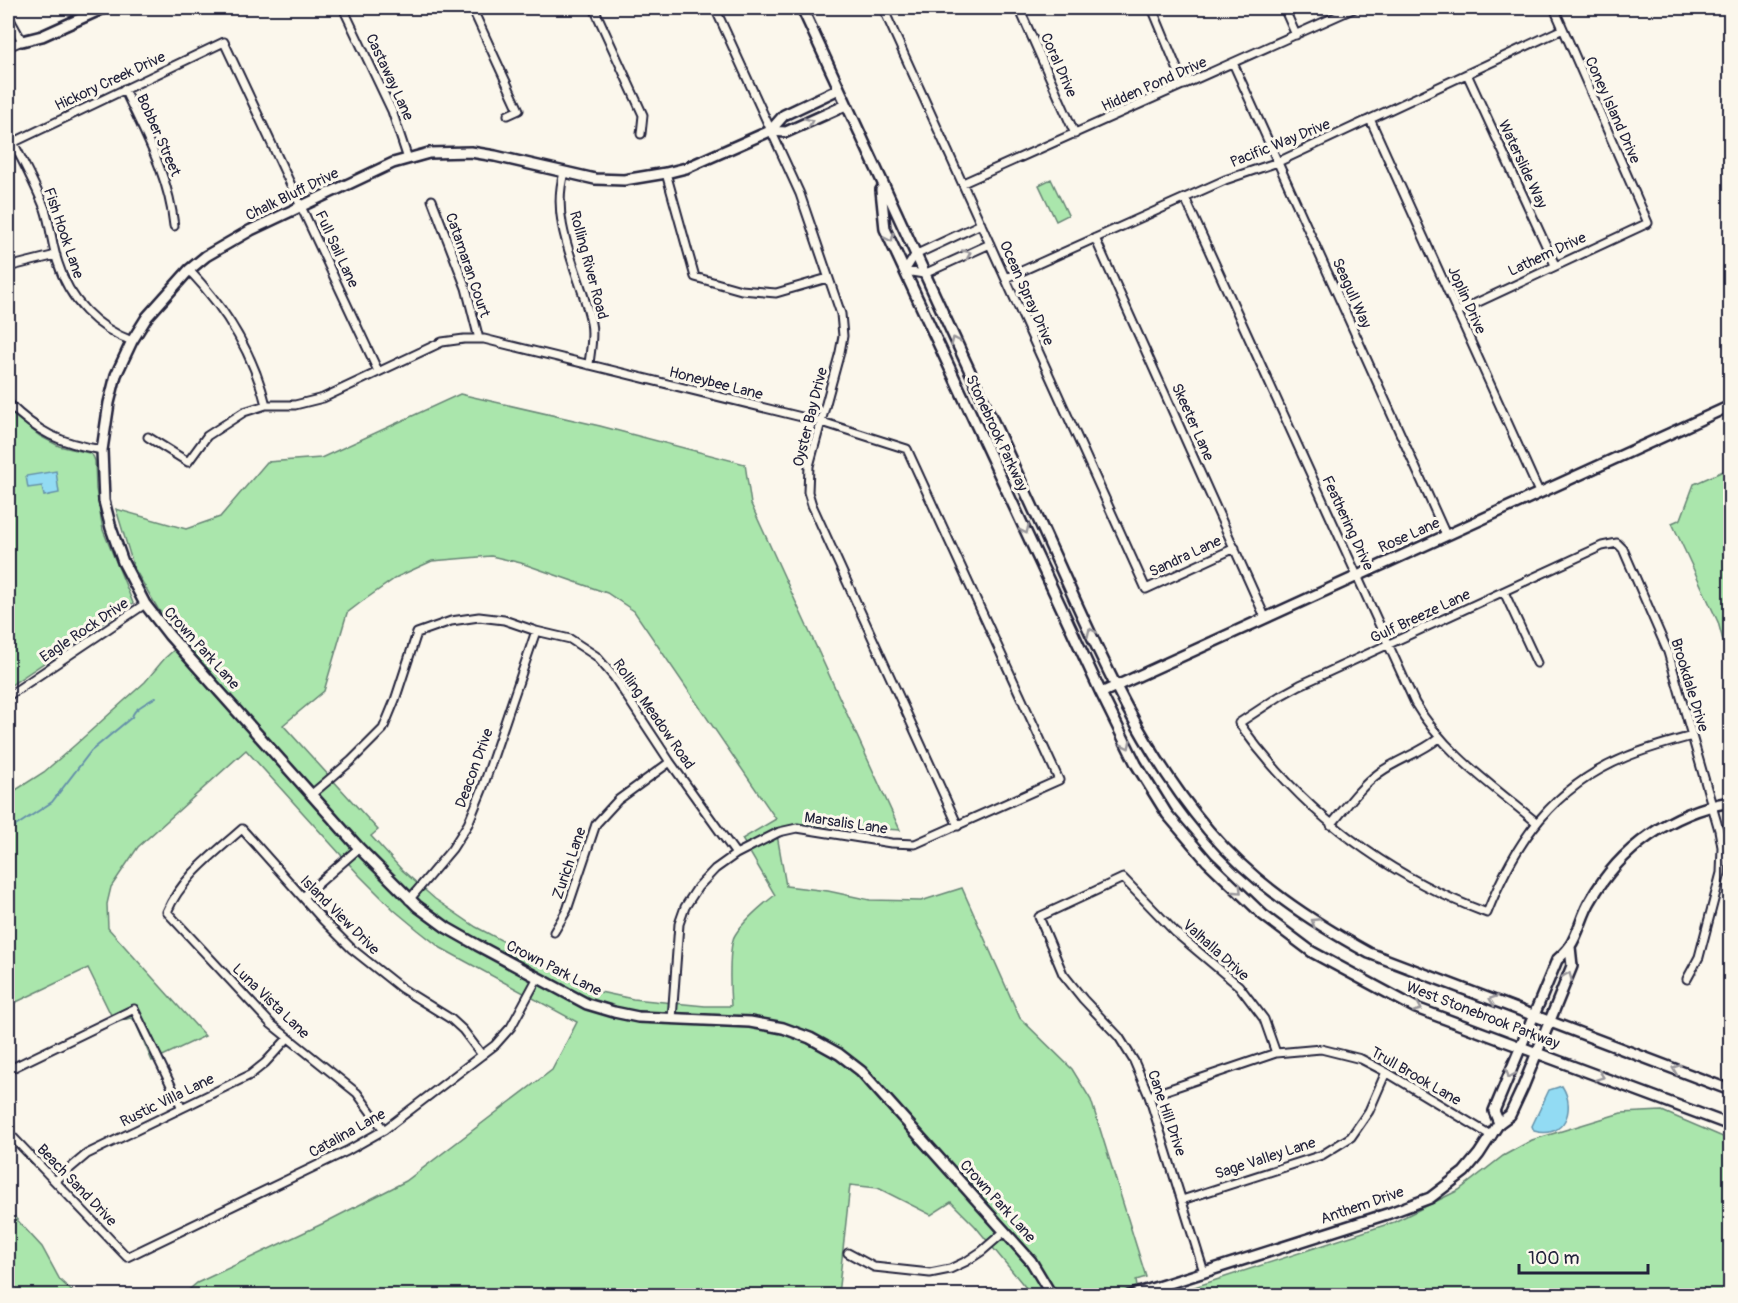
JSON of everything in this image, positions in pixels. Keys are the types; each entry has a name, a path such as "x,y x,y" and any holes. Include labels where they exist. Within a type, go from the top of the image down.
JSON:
{"street":[{"path":"8,47 38,38 104,8"},
{"name":"Castaway Lane","path":"343,8 392,111 408,159"},
{"path":"472,8 519,110 508,115"},
{"path":"594,8 643,116 641,134"},
{"name":"Oyster Bay Drive","path":"715,8 800,194 841,314 843,336 809,466 808,492 958,826"},
{"name":"Stonebrook Parkway","path":"802,8 880,181 1116,685"},
{"name":"Ocean Spray Drive","path":"883,8 1146,589"},
{"name":"Coral Drive","path":"1019,8 1076,134"},
{"path":"1152,8 1184,85"},
{"path":"1284,8 1296,35"},
{"name":"Hidden Pond Drive","path":"963,183 1355,8"},
{"name":"Coney Island Drive","path":"1554,8 1648,223"},
{"path":"8,16 22,41"},
{"name":"Pacific Way Drive","path":"1006,278 1225,180 1278,162 1563,29"},
{"name":"Hickory Creek Drive","path":"10,143 224,42"},
{"name":"Full Sail Lane","path":"224,42 378,370"},
{"name":"Seagull Way","path":"1233,63 1446,535"},
{"name":"Waterslide Way","path":"1467,74 1555,265"},
{"name":"Chalk Bluff Drive","path":"145,604 123,562 104,501 102,450 104,426 114,384 132,341 159,302 189,270 229,241 393,164 429,153 471,152 595,179 624,180 686,168 770,131 784,115 839,89"},
{"name":"Bobber Street","path":"124,90 161,167 171,202 174,226"},
{"name":"Chalk Bluff Drive","path":"770,131 786,132 846,105"},
{"name":"Joplin Drive","path":"1370,120 1539,492"},
{"name":"Fish Hook Lane","path":"10,143 44,207 56,255 66,283 83,308 106,328 132,341"},
{"name":"Rolling River Road","path":"564,173 559,202 564,232 592,326 589,365"},
{"path":"666,173 695,277 741,290 776,293 828,278"},
{"name":"Stonebrook Parkway","path":"880,181 885,229 1101,693"},
{"name":"Feathering Drive","path":"1185,198 1415,703 1439,738 1536,822"},
{"name":"Catamaran Court","path":"432,200 465,288 479,339"},
{"name":"Lathem Drive","path":"1457,312 1648,223"},
{"path":"981,224 915,255 905,271 924,274 990,244"},
{"name":"Skeeter Lane","path":"1095,238 1265,617"},
{"path":"8,267 56,255"},
{"path":"189,270 217,302 244,344 259,377 266,405"},
{"name":"Honeybee Lane","path":"148,437 188,462 207,436 244,412 266,405 295,405 323,398 378,370 442,342 484,339 822,422 907,449 1059,780"},
{"path":"8,404 34,427 54,438 102,450"},
{"name":"Rose Lane","path":"1101,693 1731,405"},
{"name":"Gulf Breeze Lane","path":"1331,825 1282,777 1239,723 1290,690 1602,546 1617,543"},
{"name":"Brookdale Drive","path":"1617,543 1623,549 1662,637 1722,847 1721,873 1699,957 1687,979"},
{"name":"Sandra Lane","path":"1146,589 1235,548"},
{"path":"1504,592 1537,663"},
{"name":"Eagle Rock Drive","path":"8,696 145,604"},
{"name":"Crown Park Lane","path":"145,604 169,635 359,848 409,900 447,928 537,979 587,1004 638,1017 750,1022 783,1028 810,1038 839,1054 861,1071 1005,1230 1031,1261 1052,1296"},
{"name":"Rolling Meadow Road","path":"312,794 351,761 383,729 417,633 451,621 478,617 504,620 570,639 596,656 614,677 670,762 736,854"},
{"name":"Deacon Drive","path":"409,900 452,849 468,824 482,790 536,631"},
{"name":"West Stonebrook Parkway","path":"1116,685 1179,794 1233,858 1280,899 1319,926 1369,953 1731,1090"},
{"name":"West Stonebrook Parkway","path":"1101,693 1136,764 1167,814 1207,861 1263,915 1312,952 1416,1008 1731,1125"},
{"path":"1439,738 1420,752 1387,768 1373,778 1331,825 1400,873 1437,893 1487,913 1510,861 1536,822 1566,793 1601,769 1639,752 1692,736"},
{"name":"Zurich Lane","path":"554,932 567,910 596,824 618,800 670,762"},
{"name":"Marsalis Lane","path":"672,1019 679,924 698,887 715,869 736,854 779,832 797,828 891,843 915,844 1059,780"},
{"name":"Anthem Drive","path":"1499,1123 1494,1111 1557,960 1570,947 1591,899 1607,875 1626,854 1666,825 1685,815 1731,802"},
{"name":"Island View Drive","path":"167,912 187,879 242,830 352,950 393,982 451,1019 463,1030 482,1055"},
{"path":"303,897 359,848"},
{"name":"Cane Hill Drive","path":"1123,878 1039,917 1063,974 1119,1037 1134,1061 1149,1096 1204,1272"},
{"name":"Valhalla Drive","path":"1123,878 1175,932 1239,986 1264,1019 1276,1053"},
{"name":"Luna Vista Lane","path":"167,912 241,994 287,1039 357,1093 384,1130"},
{"name":"Anthem Drive","path":"1129,1296 1387,1214 1430,1197 1464,1172 1492,1136 1499,1123 1510,1115 1572,966 1570,947"},
{"name":"Catalina Lane","path":"127,1257 347,1151 384,1130 500,1040 511,1027 537,979"},
{"path":"8,1070 134,1008 182,1108"},
{"name":"Rustic Villa Lane","path":"55,1181 87,1154 249,1075 265,1063 287,1039"},
{"name":"Trull Brook Lane","path":"1149,1096 1276,1053 1321,1049 1361,1059 1492,1136"},
{"name":"Sage Valley Lane","path":"1182,1200 1322,1155 1352,1137 1369,1111 1386,1072"},
{"name":"Beach Sand Drive","path":"8,1132 127,1257"},
{"path":"848,1253 874,1267 930,1273 950,1269 967,1261 1005,1230"}],"green space":[{"path":"1051,179 1068,215 1056,221 1039,185"},
{"path":"460,394 600,426 745,464 751,504 900,830 798,824 776,829 786,886 828,891 870,900 921,901 962,888 1020,1018 1072,1069 1091,1100 1146,1277 1136,1280 1138,1295 1018,1295 1026,1288 975,1226 951,1202 931,1215 878,1188 850,1185 838,1295 183,1295 197,1283 406,1181 552,1070 577,1022 441,948 418,930 360,876 246,750 138,847 111,887 107,904 108,928 205,1036 152,1061 134,1019 130,1018 115,1023 88,968 8,1006 8,795 44,772 75,745 145,682 165,658 184,641 158,609 134,568 116,509 186,529 220,517 267,462 321,458","holes":["491,556 521,563 607,593 634,611 776,819 742,839 775,895 748,919 735,935 730,959 731,1006 705,1006 633,999 600,992 476,927 435,899 402,870 371,836 378,830 283,725 324,691 347,613 397,577 432,561"]},
{"path":"8,411 40,436 59,446 93,456 103,530 133,603 8,687"},
{"path":"1730,468 1730,666 1718,622 1672,523 1681,519 1694,484"},
{"path":"1662,1111 1730,1140 1730,1295 1170,1295 1394,1222 1459,1190 1503,1156 1532,1140 1621,1113"},
{"path":"8,1210 42,1247 60,1280 76,1295 8,1295"}],"water":[{"path":"56,471 59,493 44,496 42,486 28,488 26,476"},
{"path":"1562,1086 1568,1104 1565,1120 1553,1131 1544,1133 1534,1131 1532,1126 1549,1090"}],"waterway":[{"path":"8,831 52,802 91,751 132,717 138,708 156,697"}]}
